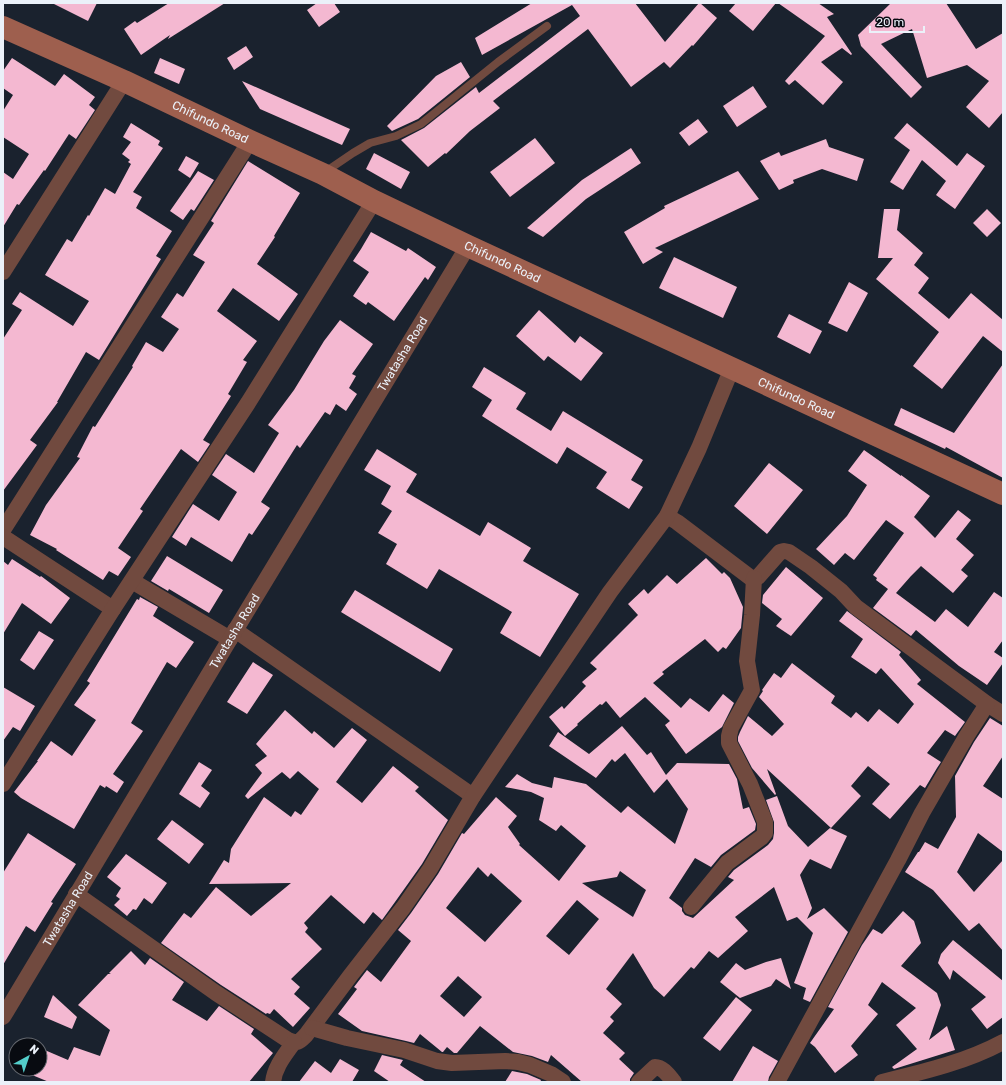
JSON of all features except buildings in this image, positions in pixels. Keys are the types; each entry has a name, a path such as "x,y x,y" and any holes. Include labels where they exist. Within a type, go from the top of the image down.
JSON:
{"street":[{"name":"Chifundo Road","path":"3,27 124,81 323,174 374,201 468,246 1003,494"},
{"path":"3,272 124,81"},
{"path":"3,530 250,141"},
{"path":"3,784 113,609 248,403 374,201"},
{"name":"Twatasha Road","path":"3,1017 232,634 468,246"},
{"path":"76,894 216,993 288,1040 300,1042 403,908 430,869 473,796 610,592 667,516 699,448 732,368"},
{"path":"667,516 678,522 751,578 758,577 780,552 789,552 811,567 841,591 856,607 987,704 1003,714"},
{"path":"3,537 113,609"},
{"path":"691,907 727,863 762,837 765,833 765,822 750,784 729,742 731,728 752,690 747,661 754,578"},
{"path":"132,581 232,634 473,796"},
{"path":"778,1082 922,813 987,704"},
{"path":"312,1028 348,1038 404,1050 437,1061 452,1064 505,1061 518,1062 530,1065 551,1074 563,1082"},
{"path":"273,1082 279,1063 294,1042"},
{"path":"882,1082 949,1064 975,1055 1003,1042"},
{"path":"639,1082 655,1067 659,1067 663,1070 674,1082"}],"lane":[{"path":"323,174 353,153 370,144 396,136 421,124 498,62 547,26"}]}
